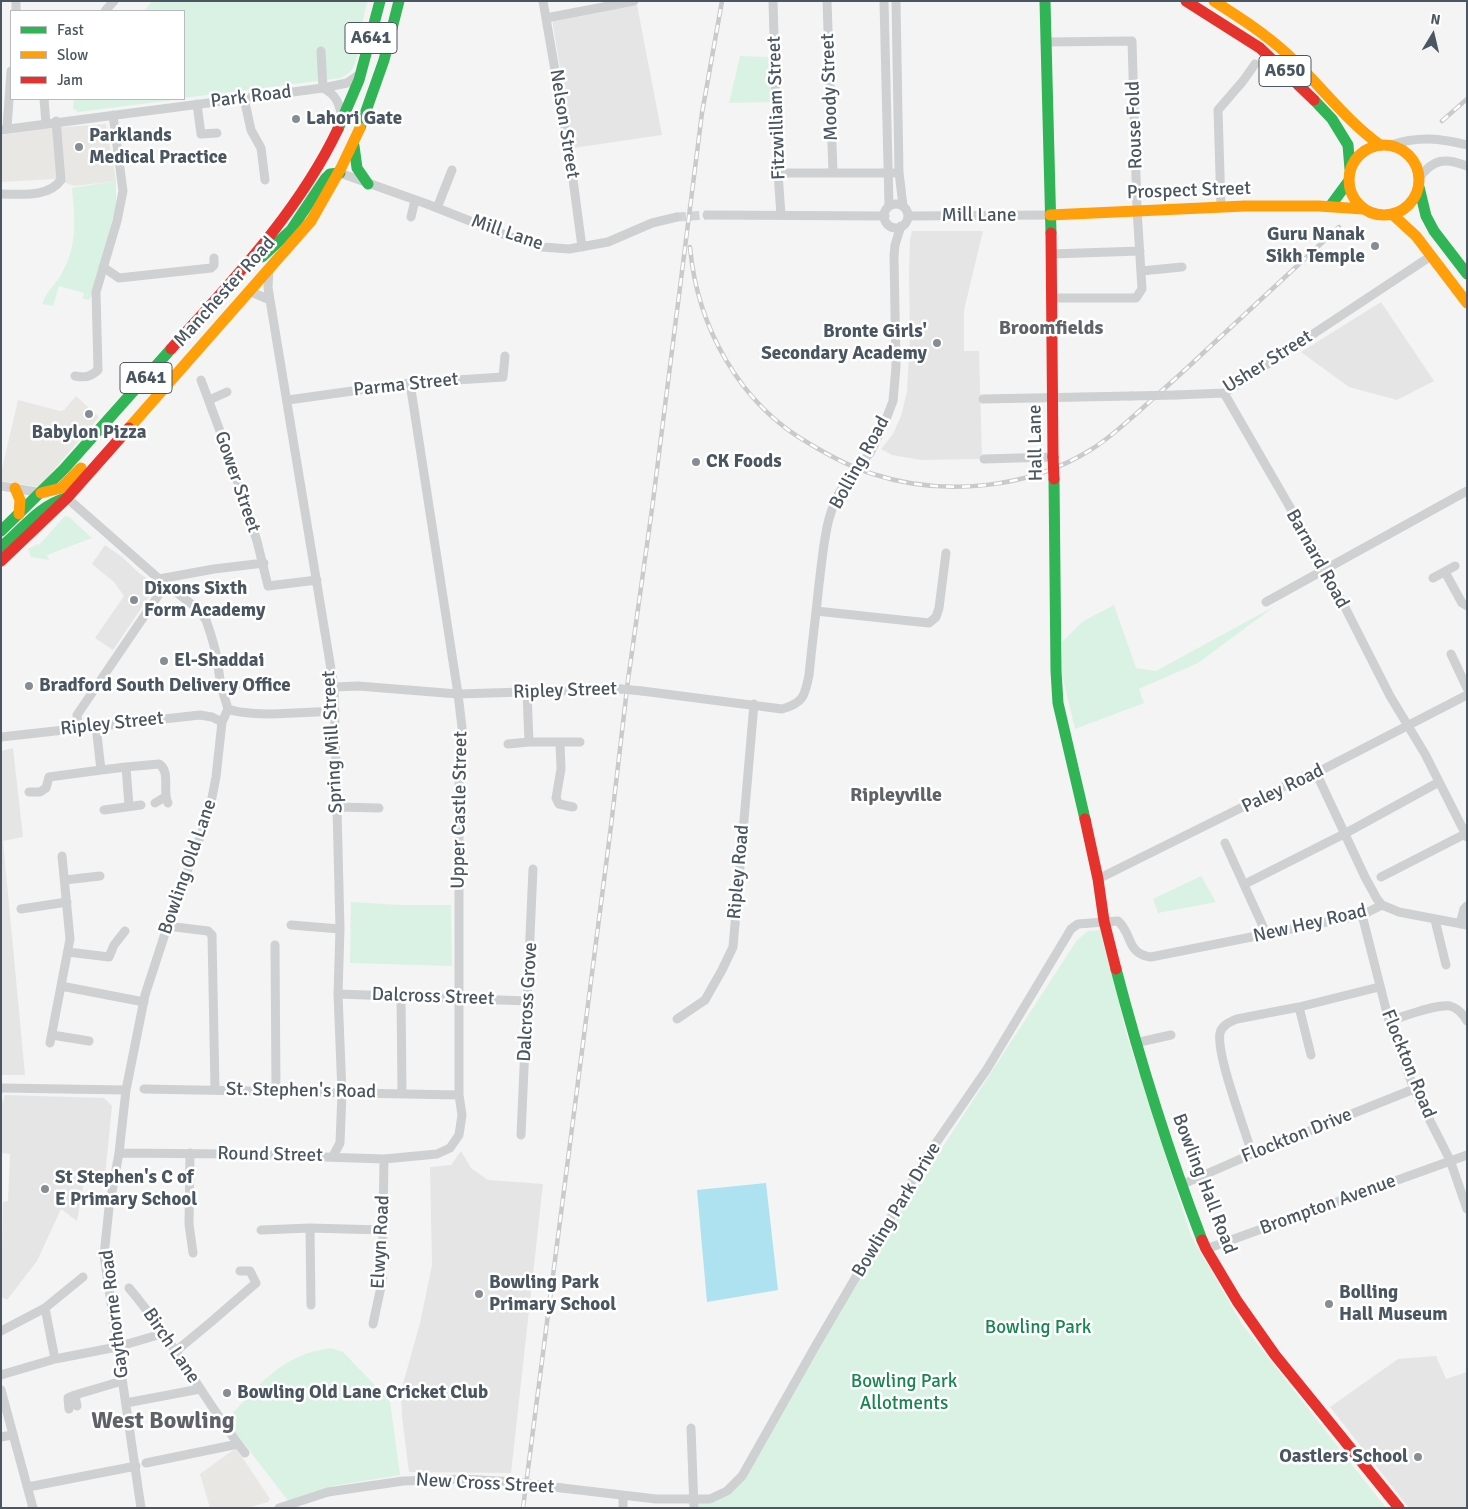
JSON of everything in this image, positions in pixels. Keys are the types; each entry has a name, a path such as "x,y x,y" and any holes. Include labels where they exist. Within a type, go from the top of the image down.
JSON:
{"main road":[{"name":"Manchester Road","path":"1,531 41,493 124,403 266,242 300,196 322,159 342,119 360,74 380,1"},
{"name":"Manchester Road","path":"1,560 67,498 311,221 340,174 372,102 392,36 399,1"},
{"name":"Hall Lane","path":"1045,1 1050,254 1053,298 1052,397 1056,671 1058,703 1098,879"},
{"name":"A650","path":"1186,1 1260,48 1332,119 1348,145 1350,169 1348,182"},
{"name":"A650","path":"1214,1 1286,53 1362,133 1386,145 1399,148 1408,154 1416,166 1426,216 1434,231 1467,274"},
{"path":"354,144 357,168 368,184"},
{"name":"A650","path":"1350,169 1354,161 1364,150 1386,145"},
{"path":"322,159 340,174"},
{"path":"225,288 242,280 267,251 291,230 330,174 340,174"},
{"path":"1348,182 1353,197 1363,209 1378,215 1402,211 1413,200 1419,182"},
{"path":"1330,205 1348,182"},
{"name":"Prospect Street","path":"1050,215 1137,209 1221,207 1330,205 1363,209"},
{"path":"1392,214 1416,236 1467,303"},
{"path":"41,493 61,488 87,462 102,456"},
{"path":"15,488 20,500 19,514"},
{"path":"1,547 45,506 57,499 67,498"},
{"name":"Bowling Hall Road","path":"1098,879 1104,921 1134,1043 1181,1185 1206,1249 1237,1301 1275,1354 1399,1508"}],"street":[{"name":"Nelson Street","path":"543,1 570,157 582,247"},
{"path":"546,18 634,1"},
{"name":"Fitzwilliam Street","path":"773,1 781,215"},
{"name":"Moody Street","path":"827,1 833,173"},
{"path":"884,1 889,206 886,220"},
{"path":"707,215 781,215 886,220 894,227 902,226 906,222 908,216 903,206 899,172 896,1"},
{"name":"Rouse Fold","path":"1046,42 1132,41 1137,209 1142,289 1136,298 1053,298"},
{"path":"320,51 323,88 333,94 338,101 342,119"},
{"path":"1221,207 1218,110 1255,64"},
{"name":"Park Road","path":"4,129 323,88 347,83 360,74"},
{"path":"4,129 10,79"},
{"path":"244,98 251,130 261,148 265,180"},
{"path":"44,100 46,123"},
{"path":"197,104 202,134 217,133"},
{"path":"74,376 85,378 101,370 96,292 117,221 123,191 113,115"},
{"path":"1,194 37,193 53,189 61,180 56,122"},
{"path":"1386,145 1415,138 1446,140 1467,145"},
{"path":"1419,182 1426,168 1437,162 1449,160 1467,166"},
{"path":"438,208 452,170"},
{"path":"778,173 899,172"},
{"name":"Mill Lane","path":"340,174 542,247 569,249 608,242 652,223 677,217"},
{"path":"411,217 415,200"},
{"path":"889,206 896,204 903,206"},
{"name":"Mill Lane","path":"908,216 1050,215"},
{"name":"Bolling Road","path":"886,220 895,246"},
{"name":"Bolling Road","path":"795,706 806,693 826,528 845,482 870,453 893,400 896,367 895,246 902,226"},
{"path":"1050,254 1140,251"},
{"name":"Usher Street","path":"983,399 1224,393 1431,256"},
{"path":"104,267 119,278 211,268 214,266 214,258"},
{"path":"1141,271 1182,267"},
{"name":"Spring Mill Street","path":"269,269 268,287 270,300 334,687 340,929 338,994 342,1093 340,1143 333,1156"},
{"path":"249,292 270,300"},
{"name":"Parma Street","path":"288,400 410,383 503,377 505,356"},
{"name":"Gower Street","path":"200,380 209,400 264,563 268,586 317,580"},
{"name":"Upper Castle Street","path":"410,383 464,744 459,767 459,1095 462,1115 459,1134 450,1148 437,1154 421,1156"},
{"path":"209,400 227,392"},
{"name":"Barnard Road","path":"1224,393 1325,568 1390,696 1439,782 1466,836"},
{"path":"984,458 1053,457"},
{"path":"1,486 67,498 163,582 198,609 206,620 216,653 221,686 228,709 236,712 262,713 335,712"},
{"path":"1266,602 1467,491"},
{"path":"816,611 929,623 936,617 939,608 946,553"},
{"path":"78,728 77,714 163,582 214,568 264,563"},
{"path":"1433,578 1455,566"},
{"path":"1445,572 1462,603 1467,606"},
{"path":"1451,654 1467,688"},
{"path":"221,686 236,686"},
{"name":"Ripley Street","path":"334,687 358,686 458,694 621,689 754,704 782,709 795,706"},
{"path":"527,692 529,742"},
{"name":"Paley Road","path":"1098,879 1310,774 1314,774 1467,695"},
{"name":"Ripley Road","path":"677,1019 706,1000 733,947 754,704"},
{"name":"Bowling Old Lane","path":"126,1090 144,1002 168,923 209,813 216,777 222,722 228,709"},
{"name":"Ripley Street","path":"1,737 200,715 212,717 222,722"},
{"path":"96,726 100,770"},
{"path":"560,742 562,770 556,798 559,804 574,807"},
{"path":"508,744 580,742"},
{"path":"30,792 40,792 46,788 46,775 158,764 162,766 166,774 167,800 155,803"},
{"path":"126,767 129,806"},
{"path":"1314,774 1320,781 1346,833 1365,877 1377,899 1382,904"},
{"path":"1245,884 1346,833 1439,782"},
{"path":"104,810 141,805"},
{"path":"337,807 379,808"},
{"path":"1381,877 1466,836"},
{"path":"1225,843 1266,933"},
{"path":"62,856 70,939 51,1039 89,1041"},
{"name":"Dalcross Grove","path":"521,1135 533,869"},
{"path":"65,880 100,876"},
{"path":"21,908 67,902"},
{"name":"New Hey Road","path":"1104,921 1118,921 1124,926 1136,952 1142,956 1151,957 1362,914 1382,904 1399,912 1464,925"},
{"path":"1464,925 1464,909 1467,906"},
{"name":"Flockton Road","path":"1362,914 1388,1021 1414,1089 1450,1160 1467,1209"},
{"path":"1435,920 1446,965"},
{"name":"Bowling Park Drive","path":"693,1504 727,1491 742,1476 816,1344 925,1159 987,1068 1071,929 1078,924 1104,921"},
{"path":"168,923 175,927 208,931 212,935 215,1089"},
{"path":"291,925 340,929"},
{"path":"68,952 109,957 114,945 125,931"},
{"path":"275,944 276,1091"},
{"path":"61,986 144,1002"},
{"path":"1252,1154 1224,1064 1220,1031 1228,1022 1237,1019 1299,1007 1379,987"},
{"name":"Dalcross Street","path":"338,994 528,1001"},
{"path":"401,996 402,1093"},
{"path":"1388,1021 1439,1007 1450,1006 1460,1010 1467,1021"},
{"path":"1299,1007 1311,1055"},
{"path":"1134,1043 1171,1035"},
{"path":"1,1088 126,1090"},
{"name":"St. Stephen's Road","path":"144,1089 459,1095"},
{"name":"Flockton Drive","path":"1181,1185 1252,1154 1414,1089"},
{"name":"Gaythorne Road","path":"126,1090 119,1154 109,1208 104,1255 142,1508"},
{"path":"190,1153 189,1224 193,1253"},
{"name":"Round Street","path":"119,1154 190,1153 384,1158 421,1156"},
{"name":"Brompton Avenue","path":"1206,1249 1467,1155"},
{"name":"Elwyn Road","path":"373,1324 382,1282 384,1158"},
{"path":"310,1228 310,1305"},
{"path":"261,1230 310,1228 382,1230"},
{"path":"176,1351 258,1287 250,1271 240,1271"},
{"path":"1,1331 45,1308 83,1277"},
{"name":"Birch Lane","path":"130,1288 164,1333 245,1453"},
{"path":"45,1308 56,1359"},
{"path":"1,1375 56,1359 117,1346 164,1333"},
{"path":"73,1408 71,1396 122,1381"},
{"path":"126,1403 200,1389"},
{"path":"1,1390 33,1508"},
{"path":"690,1428 693,1504"},
{"path":"1,1437 12,1435"},
{"path":"146,1463 238,1444"},
{"path":"28,1487 136,1466"},
{"name":"New Cross Street","path":"282,1507 328,1492 403,1481 463,1479 515,1482 693,1504"},
{"path":"623,1496 623,1508"}],"shaded area":[{"path":"637,5 662,135 573,148 552,19"},
{"path":"106,124 116,181 75,186 54,179 1,182 1,135 50,128"},
{"name":"Bronte Girls' Secondary Academy","path":"912,231 983,231 964,310 964,351 979,351 982,458 921,460 892,455 881,449 893,434 901,416 907,392 910,336 910,239"},
{"path":"1381,302 1434,381 1397,400 1349,387 1301,352"},
{"path":"76,396 99,417 39,487 1,481 1,473 18,400 60,411 64,410"},
{"name":"Dixons Sixth Form Academy","path":"105,545 157,585 113,650 95,638 124,596 114,582 92,564"},
{"path":"13,748 23,837 3,841 25,1075 1,1075 1,751"},
{"name":"St Stephen's C of E Primary School","path":"5,1095 104,1098 112,1106 105,1176 85,1176 77,1221 61,1209 37,1261 7,1300 1,1297 3,1202 8,1201 10,1154 1,1153 1,1106"},
{"name":"Bowling Park Primary School","path":"461,1151 471,1168 488,1180 543,1184 511,1473 409,1472 402,1417 401,1391 420,1323 432,1265 430,1167 451,1165"},
{"name":"Oastlers School","path":"1436,1356 1446,1379 1467,1372 1467,1508 1409,1508 1330,1407 1398,1359"},
{"path":"236,1448 270,1499 268,1502 247,1508 210,1508 200,1474"}],"green space":[{"path":"152,1 368,1 355,65 351,71 341,78 185,98 185,10 145,10"},
{"path":"740,56 769,57 771,102 729,103"},
{"path":"74,100 173,100 78,112 73,108"},
{"path":"116,181 116,205 93,293 89,300 83,299 84,293 59,286 53,306 42,304 61,275 73,243 72,188"},
{"path":"65,516 69,517 92,538 47,555 49,560 31,557 28,549 39,545"},
{"path":"1114,605 1136,668 1156,671 1275,606 1198,663 1139,689 1144,703 1075,729 1061,671 1062,642 1082,622"},
{"path":"1201,876 1216,902 1158,913 1153,899"},
{"path":"351,902 400,905 451,905 452,966 350,963"},
{"name":"Bowling Park","path":"1103,930 1126,1033 1191,1236 1242,1324 1386,1508 694,1508 693,1500 710,1499 742,1476 828,1324 1077,940 1088,931"},
{"path":"331,1348 343,1352 390,1401 400,1475 333,1486 289,1502 226,1420 261,1384 285,1364 313,1351"}],"water":[{"path":"766,1183 778,1290 707,1302 697,1190"}],"tunnel":[{"path":"677,217 707,215"}],"railway":[{"path":"523,1508 702,113 722,1"},
{"path":"1442,121 1467,99"},
{"path":"690,247 694,277 712,334 726,360 743,385 762,407 785,427 810,444 856,468 900,481 956,487 1013,481 1041,473 1067,463 1098,445 1177,377 1339,227"}],"traffic: fast":[{"path":"338,129 359,80 380,1"},
{"path":"360,128 384,60 399,1"},
{"path":"1045,1 1051,233"},
{"path":"1314,100 1332,119 1348,145 1350,169"},
{"path":"354,146 357,168 368,184"},
{"path":"262,257 291,230 325,179 330,174 340,173"},
{"path":"1331,205 1348,182"},
{"path":"1419,187 1426,216 1434,231 1467,274"},
{"path":"1,531 64,469 171,349"},
{"path":"1054,479 1058,703 1085,819"},
{"path":"1,547 39,512 47,506 66,498"},
{"path":"1116,969 1155,1106 1202,1240"}],"traffic: slow":[{"path":"1214,1 1278,46 1298,64 1355,124 1380,145"},
{"path":"129,428 311,221 341,168 360,128"},
{"path":"1384,145 1397,148 1409,155 1416,167 1419,180 1416,193 1409,205 1397,212 1384,215 1371,212 1359,205 1352,193 1349,180 1352,167 1359,155 1371,148 1384,145"},
{"path":"1050,215 1245,206 1319,206 1363,209"},
{"path":"1392,214 1416,236 1467,303"},
{"path":"41,493 61,488 81,468"},
{"path":"15,488 20,500 19,514"}],"traffic: jam":[{"path":"1186,1 1260,48 1314,100"},
{"path":"171,349 240,272 284,218 322,160 338,129"},
{"path":"1051,233 1053,457"},
{"path":"1,561 67,498 129,428"},
{"path":"1053,457 1054,479"},
{"path":"1085,819 1098,879 1104,921 1116,969"},
{"path":"1202,1240 1237,1301 1275,1355 1399,1508"}],"place":[{"name":"Lahori Gate","path":"296,119"},
{"name":"Parklands Medical Practice","path":"79,147"},
{"name":"Guru Nanak Sikh Temple","path":"1375,246"},
{"name":"Bronte Girls' Secondary Academy","path":"937,343"},
{"name":"Babylon Pizza","path":"89,414"},
{"name":"CK Foods","path":"696,462"},
{"name":"Dixons Sixth Form Academy","path":"134,600"},
{"name":"El-Shaddai","path":"164,661"},
{"name":"Bradford South Delivery Office","path":"29,686"},
{"name":"St Stephen's C of E Primary School","path":"45,1189"},
{"name":"Bowling Park Primary School","path":"479,1294"},
{"name":"Bolling Hall Museum","path":"1329,1304"},
{"name":"Bowling Old Lane Cricket Club","path":"227,1393"},
{"name":"Oastlers School","path":"1418,1457"}],"district":[{"name":"Broomfields","path":"1051,329"},
{"name":"Ripleyville","path":"896,796"},
{"name":"West Bowling","path":"163,1422"}],"park label":[{"name":"Bowling Park Allotments","path":"904,1393"}]}
